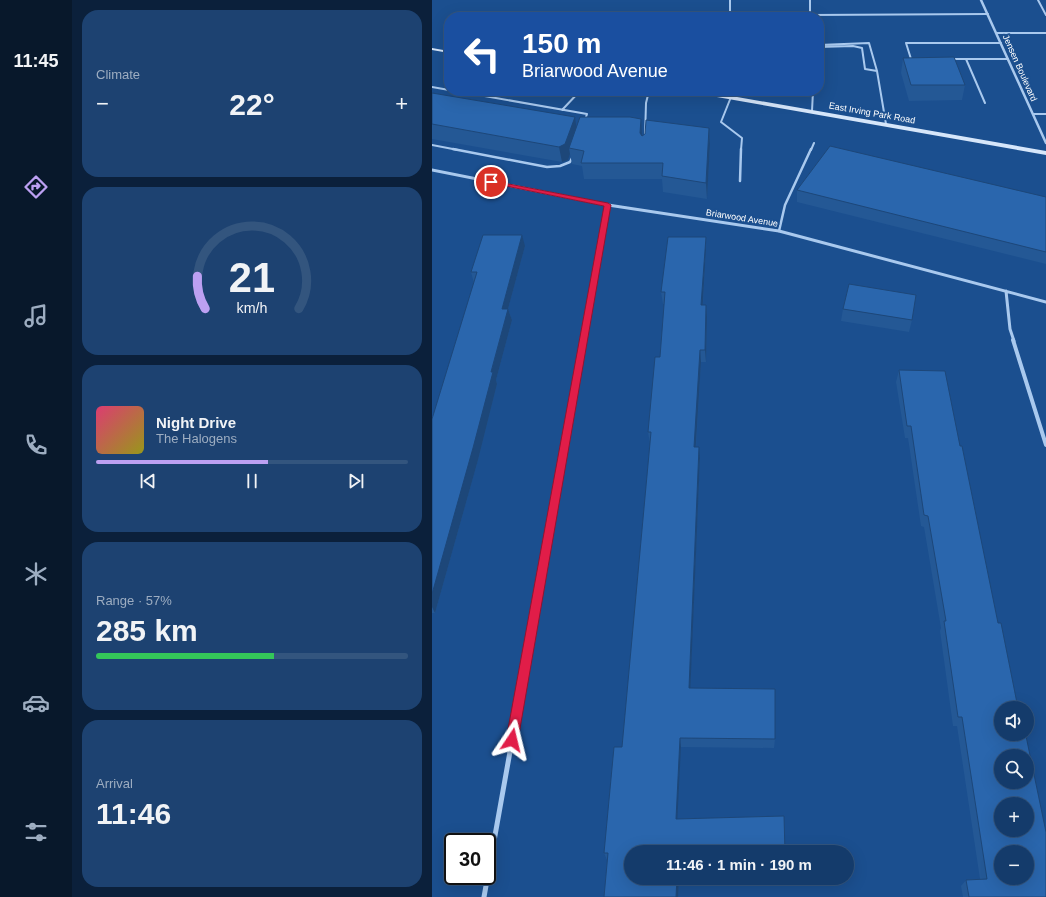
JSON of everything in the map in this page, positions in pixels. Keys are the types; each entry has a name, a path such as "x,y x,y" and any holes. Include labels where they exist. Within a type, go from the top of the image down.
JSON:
{"main road":[{"path":"432,49 444,51"},
{"name":"East Irving Park Road","path":"741,96 812,111 1046,153"}],"street":[{"name":"Jensen Boulevard","path":"981,0 1046,142"},
{"name":"Briarwood Avenue","path":"432,170 608,205 779,231 1046,302"},
{"path":"484,897 608,205"},
{"path":"1006,291 1010,329 1046,445"}],"lane":[{"path":"730,0 730,12"},
{"path":"810,0 810,12"},
{"path":"1038,0 1046,15"},
{"path":"824,15 988,14"},
{"path":"996,33 1046,33"},
{"path":"824,45 869,43 877,71 886,124"},
{"path":"911,60 906,44 1001,43"},
{"path":"824,47 852,46 862,48 865,69 877,71"},
{"path":"951,59 1008,59"},
{"path":"966,59 984,103"},
{"path":"432,87 444,89"},
{"path":"484,96 587,114 585,121"},
{"path":"562,110 575,96"},
{"path":"645,142 646,103 648,96"},
{"path":"730,96 721,122 742,138 740,181"},
{"path":"812,111 813,96"},
{"path":"1033,114 1046,114"},
{"path":"779,231 785,205 814,143"},
{"path":"432,145 547,167 560,166 570,162 573,155"}],"building":[{"path":"954,57 965,85 911,85 903,58"},
{"path":"432,93 575,117 565,144 559,147 432,124"},
{"path":"580,117 630,117 641,119 640,133 642,136 645,134 646,120 709,128 706,183 662,176 663,163 581,163 584,151 569,148"},
{"path":"830,146 1046,197 1046,252 797,190"},
{"path":"483,235 522,235 502,309 508,309 491,372 493,372 432,594 432,419 477,272 471,272"},
{"path":"668,237 706,237 701,305 706,305 705,350 700,350 694,447 699,447 689,688 775,689 775,739 680,738 676,819 784,816 785,845 624,845 624,885 677,885 676,897 604,897 608,853 604,853 614,747 622,747 651,432 648,432 655,357 660,357 665,292 661,292"},
{"path":"849,284 916,295 912,320 843,309"},
{"path":"899,370 945,371 998,623 1001,623 1017,701 994,701 994,741 1027,741 1029,749 994,749 994,789 1034,789 1034,774 1046,832 1046,897 969,897 966,880 987,879 962,717 958,717 944,621 946,621 928,516 924,515 911,426 907,426"}],"route":[{"path":"491,182 608,205 512,740"}]}
